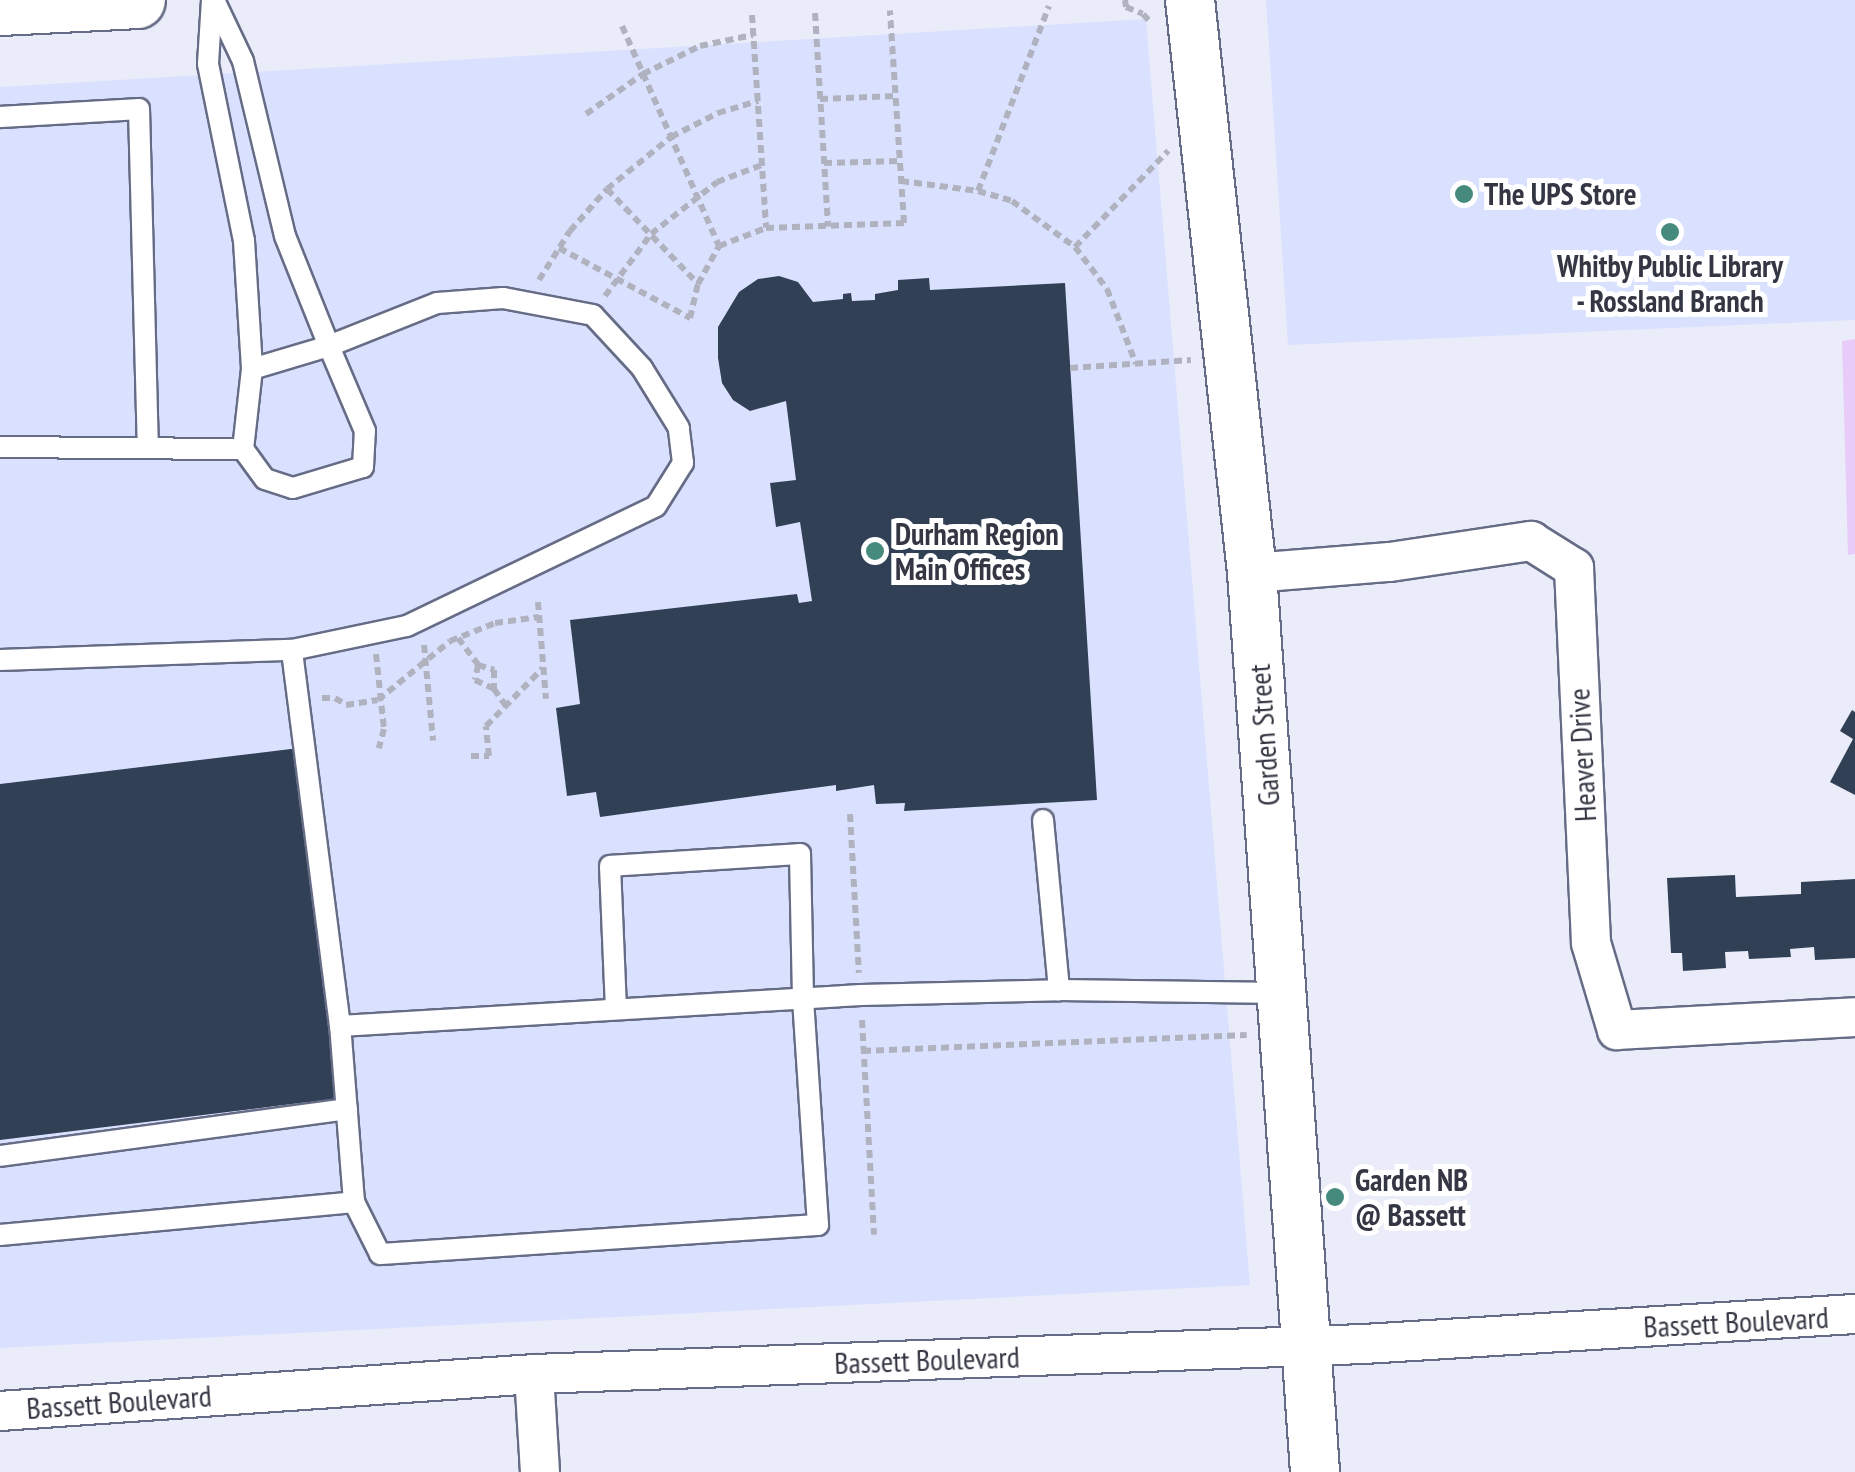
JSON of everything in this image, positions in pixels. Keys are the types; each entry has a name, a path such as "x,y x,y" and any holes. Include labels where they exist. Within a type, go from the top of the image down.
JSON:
{"main road":[{"path":"0,7 137,0"}],"street":[{"name":"Garden Street","path":"1190,0 1252,573 1315,1472"},
{"name":"Heaver Drive","path":"1252,573 1390,562 1531,541 1574,568 1591,943 1616,1030 1855,1017"},
{"name":"Bassett Boulevard","path":"0,1410 534,1374 1308,1346 1855,1314"},
{"path":"534,1374 540,1472"}],"lane":[{"path":"213,0 243,61 285,236 365,431 363,467 293,488 265,479 243,449 252,369 244,241 208,64 213,0"},
{"path":"0,117 138,110 148,448"},
{"path":"0,660 292,650 374,633 421,619 656,506 684,464 680,428 642,368 593,314 503,298 437,303 328,346 252,369"},
{"path":"0,448 243,449"},
{"path":"292,650 340,1026 354,1202 380,1254 818,1225 802,998 800,854 610,866 616,1010"},
{"path":"1043,820 1059,990"},
{"path":"340,1026 860,995 1059,990 1284,1013"},
{"path":"0,1156 347,1109"},
{"path":"0,1236 354,1202"}],"path":[{"path":"978,191 1049,6"},
{"path":"559,248 690,318 698,284 719,246 766,228 904,223 890,10"},
{"path":"815,13 828,227"},
{"path":"752,15 766,228"},
{"path":"622,26 719,246"},
{"path":"586,114 643,74 700,46 753,35"},
{"path":"820,99 896,96"},
{"path":"524,302 559,248 608,189 671,137 718,113 758,101"},
{"path":"1075,247 1177,141"},
{"path":"824,163 900,161"},
{"path":"593,314 651,234 718,182 762,165"},
{"path":"901,181 978,191 1012,201 1075,247 1107,289 1136,364"},
{"path":"608,189 698,284"},
{"path":"1070,368 1202,360"},
{"path":"538,602 546,699"},
{"path":"298,699 335,698 346,705 381,697 458,638 495,623 539,617"},
{"path":"421,619 432,741"},
{"path":"374,633 384,728 379,748"},
{"path":"458,638 478,664 494,670 494,689"},
{"path":"478,664 475,680 494,689 506,706"},
{"path":"471,756 489,756 486,726 543,668"},
{"path":"850,814 874,1236"},
{"path":"863,1050 1284,1013"}],"shaded area":[{"path":"1266,0 1855,0 1855,320 1288,345"},
{"path":"1146,19 1250,1285 0,1348 0,87"},
{"path":"1855,339 1855,554 1848,555 1842,341"}],"building":[{"path":"779,276 798,282 813,302 843,299 843,294 851,293 852,301 875,300 875,294 898,290 898,280 929,278 930,290 1065,283 1097,800 904,811 905,803 876,804 874,785 836,791 836,785 600,817 596,792 567,796 556,708 580,704 570,620 797,594 799,603 812,601 800,522 776,527 770,483 796,480 786,401 750,411 733,400 722,383 718,358 718,327 739,292 758,279"},
{"path":"1852,710 1855,795 1830,782 1853,739 1840,731"},
{"path":"299,748 305,801 301,801 336,1088 344,1105 309,1109 308,1102 0,1140 0,784"},
{"path":"1735,875 1736,897 1801,894 1801,882 1855,879 1855,958 1815,960 1814,947 1790,949 1791,957 1749,959 1748,951 1725,952 1726,968 1683,971 1682,953 1671,953 1667,878"}],"place":[{"name":"The UPS Store","path":"1464,194"},
{"name":"Whitby Public Library - Rossland Branch","path":"1670,232"},
{"name":"Durham Region Main Offices","path":"875,551"},
{"name":"Garden NB @ Bassett","path":"1335,1197"}]}
